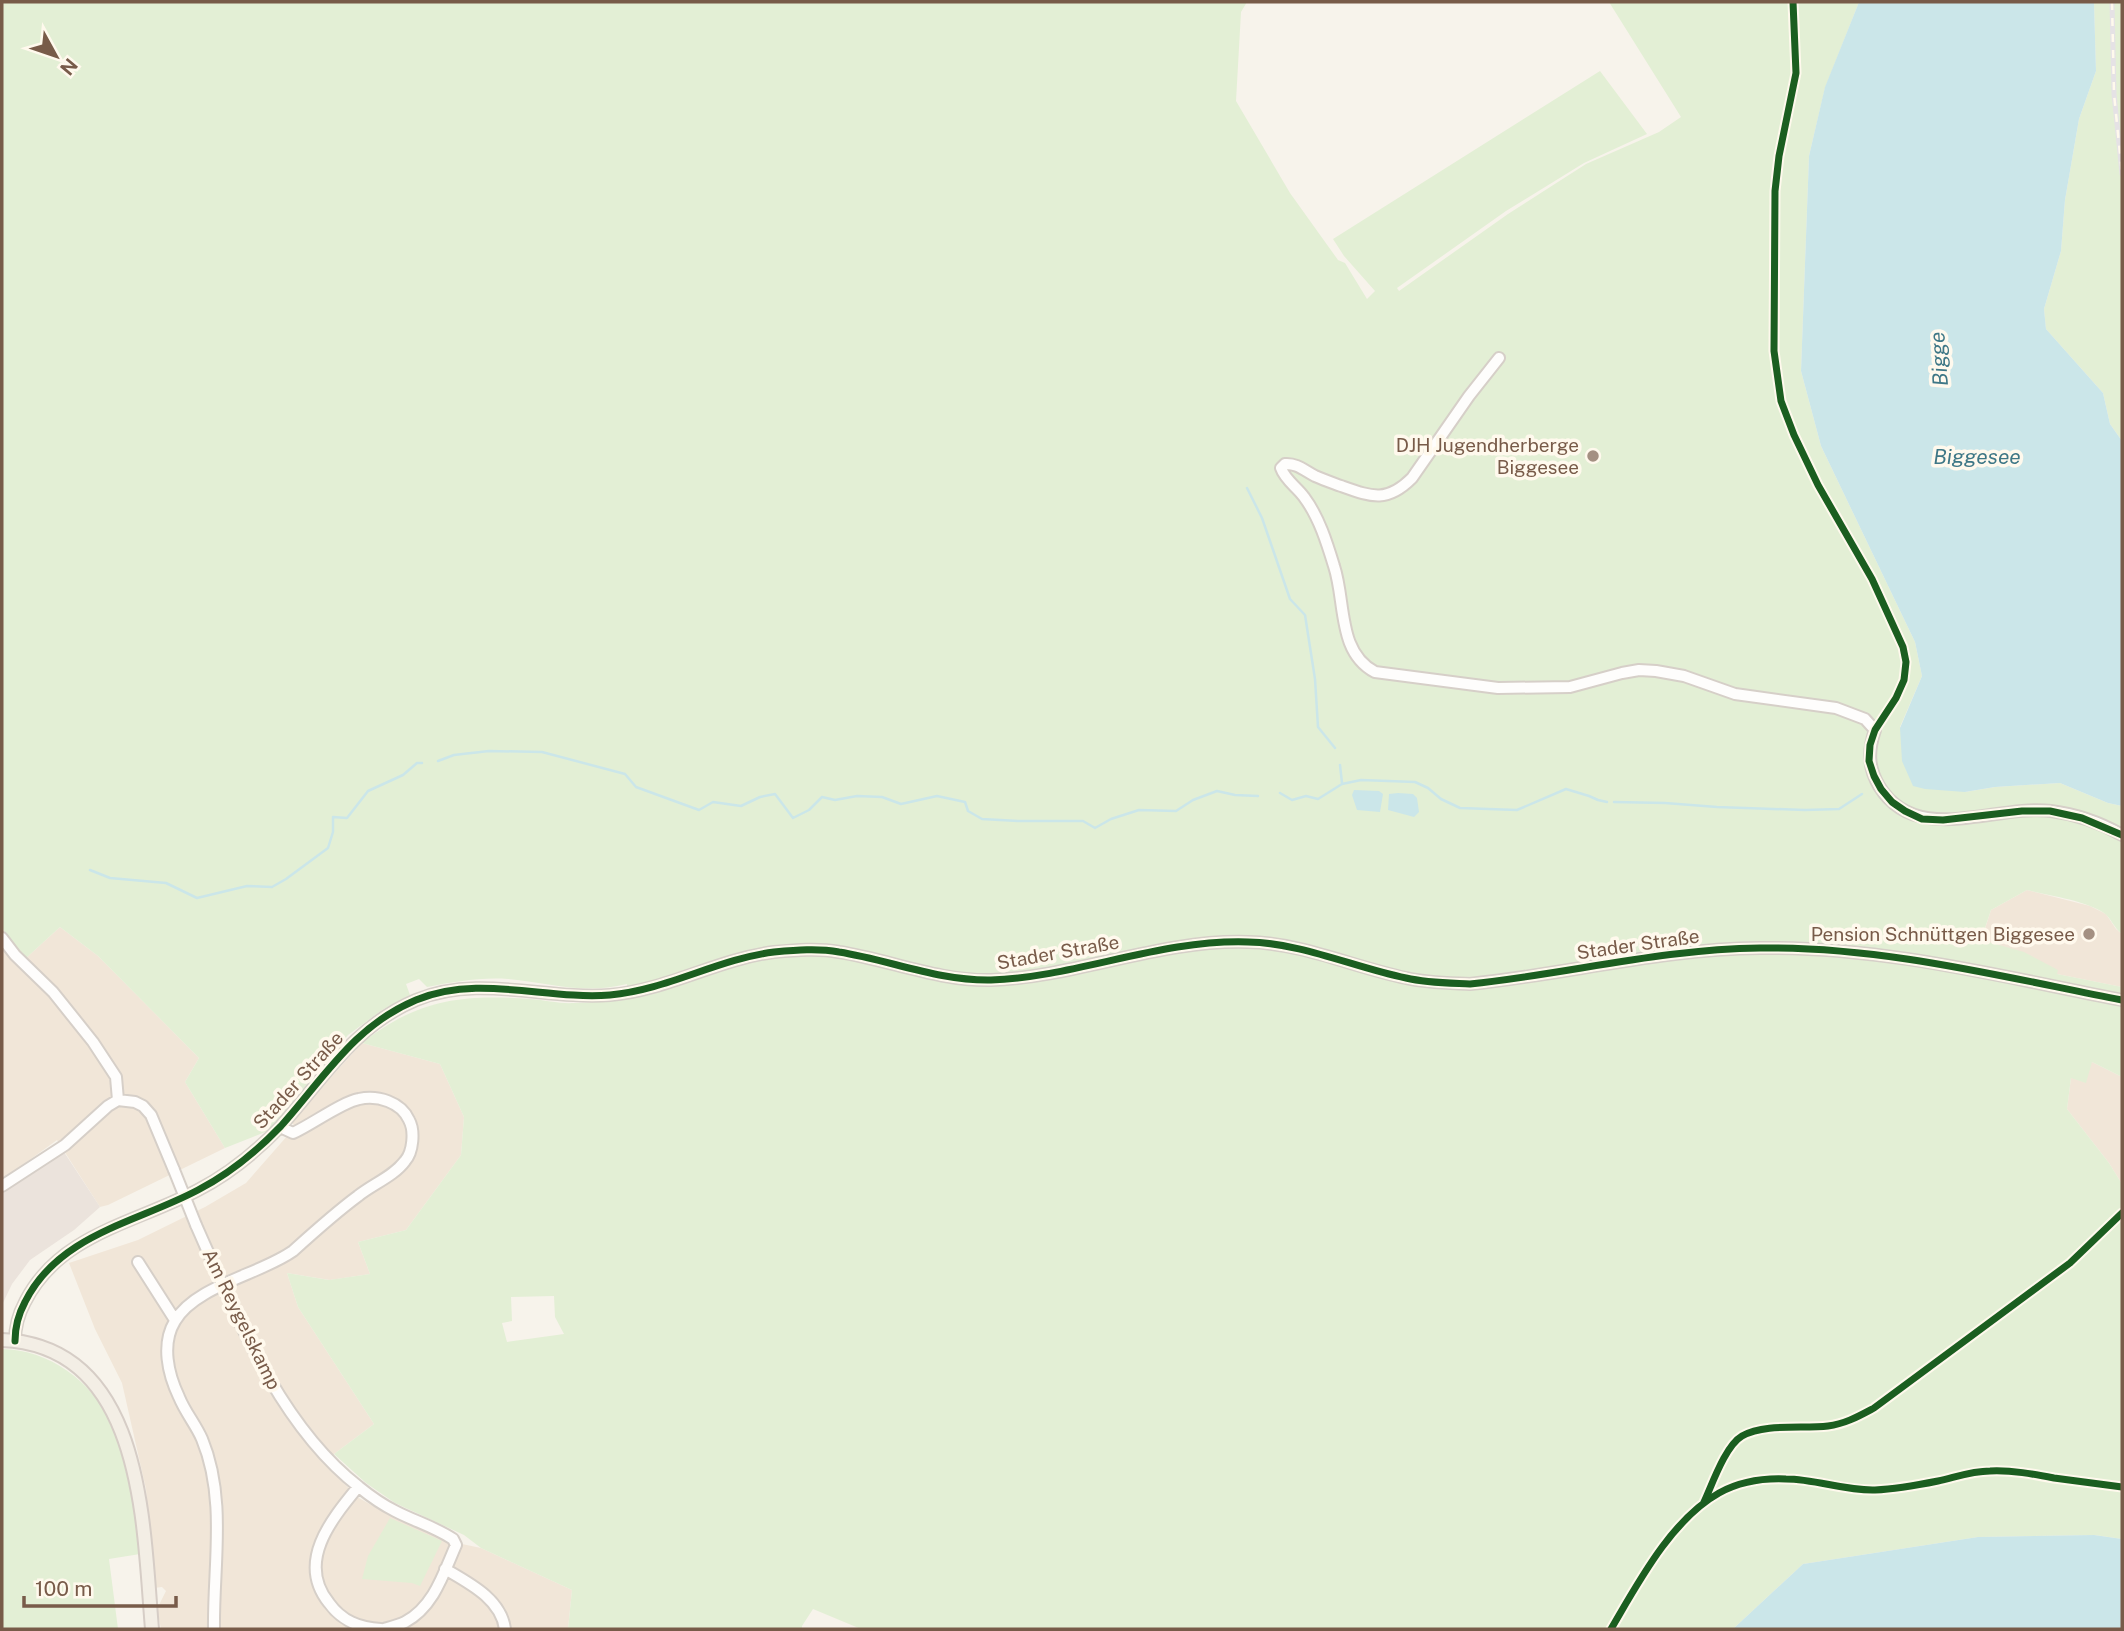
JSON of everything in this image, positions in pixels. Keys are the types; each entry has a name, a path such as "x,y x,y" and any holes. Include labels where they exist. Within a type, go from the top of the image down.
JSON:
{"main road":[{"path":"8,1341 33,1345 65,1359 93,1381 112,1408 125,1441 138,1490 152,1629"}],"street":[{"path":"1499,358 1412,478 1401,489 1388,494 1368,496 1315,476 1293,464 1285,464 1281,468 1304,497 1319,523 1336,569 1349,644 1363,666 1375,671 1498,688 1570,687 1622,673 1656,671 1684,676 1735,694 1836,708 1865,719 1875,730 1869,761 1874,776 1892,802 1922,819 1943,820 2022,811 2050,811 2082,818 2122,835"},
{"path":"2,938 15,955 54,992 93,1042 116,1077 118,1100 65,1145 2,1186"},
{"name":"Stader Straße","path":"8,1341 30,1291 47,1268 69,1250 205,1186 247,1158 280,1126 354,1040 377,1021 420,999 450,991 476,988 583,995 628,993 741,959 795,950 837,951 934,975 989,980 1025,977 1187,946 1247,942 1297,948 1407,979 1470,984 1664,955 1734,949 1837,950 1911,960 2122,1000"},
{"path":"214,1629 217,1514 214,1480 202,1439 178,1396 169,1367 167,1340 175,1320 188,1306 223,1284 283,1258 358,1196 396,1170 407,1160 412,1142 411,1123 406,1115 395,1104 381,1098 359,1099 293,1133 280,1126"},
{"name":"Am Reygelskamp","path":"118,1100 135,1102 151,1115 245,1334 284,1403 328,1459 358,1487 395,1511 453,1539 456,1545 432,1597 424,1607 405,1622 382,1629 364,1628 338,1615 320,1592 315,1569 323,1536 358,1487"},
{"path":"138,1262 175,1320"},
{"path":"445,1569 482,1592 494,1604 505,1629"}],"shaded area":[{"path":"2027,890 2090,906 2106,914 2122,934 2122,987 2057,974 1981,941 1991,910"},
{"path":"60,927 98,956 199,1058 185,1082 225,1148 100,1207 57,1140 2,1180 2,928 25,959"},
{"path":"362,1043 440,1064 464,1117 461,1155 406,1230 358,1242 370,1274 330,1280 287,1273 298,1307 374,1424 334,1454 325,1465 359,1498 391,1516 443,1540 481,1548 572,1590 568,1629 161,1629 157,1609 166,1591 162,1587 154,1588 146,1489 122,1383 95,1329 69,1263 138,1240 246,1183 295,1127 291,1121"},
{"path":"2092,1062 2122,1077 2122,1184 2067,1109 2071,1078"},
{"path":"64,1152 100,1207 74,1230 30,1260 12,1284 2,1305 2,1191"}],"green space":[{"path":"2,2 1247,2 1241,12 1236,101 1290,193 1338,260 1345,263 1367,299 1375,291 1344,256 1333,239 1600,71 1647,134 1584,163 1506,211 1397,288 1399,291 1508,214 1586,164 1659,132 1681,117 1609,2 1859,2 1825,88 1809,156 1801,371 1821,446 1915,642 1922,676 1900,727 1965,792 1995,787 2060,783 2122,806 2122,934 2106,915 2096,909 2027,890 1991,910 1981,940 2024,952 2058,970 2057,974 2122,987 2122,1077 2092,1062 2086,1083 2071,1078 2067,1109 2122,1184 2122,1539 2094,1535 1978,1537 1803,1564 1733,1629 861,1629 813,1609 802,1629 568,1629 572,1590 481,1548 464,1535 395,1503 366,1483 334,1454 374,1424 298,1307 287,1273 329,1280 370,1274 358,1242 406,1230 461,1155 464,1117 440,1064 362,1043 402,1017 442,1003 483,998 569,1003 628,999 627,984 581,988 498,979 467,980 427,987 419,979 406,984 410,995 382,1010 348,1035 268,1131 225,1148 185,1082 199,1058 98,956 60,927 25,959 2,928","holes":["554,1296 555,1317 564,1334 507,1342 502,1323 512,1321 511,1297"]},
{"path":"2094,2 2122,2 2122,441 2110,424 2103,393 2046,329 2044,309 2061,251 2065,200 2079,119 2096,71"},
{"path":"2,1349 36,1355 67,1371 93,1394 113,1426 130,1488 140,1554 109,1559 118,1629 2,1629"},
{"path":"390,1518 442,1541 420,1586 362,1579 368,1556"}],"water":[{"name":"Biggesee","path":"1859,2 2094,2 2096,71 2079,119 2065,200 2061,251 2044,309 2046,329 2103,393 2110,424 2122,441 2122,806 2060,783 1995,787 1965,792 1925,789 1913,786 1902,761 1900,728 1922,676 1915,642 1821,446 1801,371 1809,156 1825,87"},
{"path":"1354,790 1379,791 1383,794 1380,812 1357,810 1352,795"},
{"path":"1389,794 1413,794 1417,798 1419,812 1414,817 1388,810"},
{"path":"2094,1535 2122,1539 2122,1629 1733,1629 1803,1564 1978,1537"}],"waterway":[{"path":"1247,488 1262,518 1290,599 1305,615 1315,679 1318,727 1335,748"},
{"path":"438,761 454,755 489,751 542,752 625,774 636,787 699,810 713,802 741,806 760,797 775,794 793,818 809,810 822,797 835,800 857,796 882,797 901,804 937,796 965,802 968,811 982,819 1083,821 1095,828 1111,819 1139,810 1176,811 1193,800 1217,791 1258,796"},
{"path":"90,870 110,878 166,883 197,898 247,886 272,887 328,848 333,832 333,817 347,818 368,791 403,775 417,763 422,763"},
{"path":"1340,765 1342,783"},
{"path":"1280,793 1292,800 1306,796 1318,799 1342,784 1361,780 1415,782 1460,808 1517,810 1566,789 1607,802"},
{"path":"1614,802 1839,809 1862,794"}],"railway":[{"path":"2112,2 2114,94 2122,174"}],"cycle path":[{"path":"1793,2 1796,73 1779,156 1775,191 1774,351 1781,401 1794,435 1818,485 1872,579 1903,647 1906,662 1904,680 1896,698 1875,730 1870,745 1869,761 1874,776 1892,802 1922,819 1943,820 2022,811 2050,811 2082,818 2122,835"},
{"path":"15,1341 20,1311 40,1279 58,1260 78,1245 198,1190 232,1169 281,1126 341,1055 375,1024 416,1000 464,989 610,995 652,987 753,956 807,950 858,956 952,977 991,980 1055,972 1183,946 1248,942 1288,946 1414,980 1470,984 1723,949 1806,949 1851,952 1942,965 2122,1000"},
{"path":"1704,1502 1730,1448 1742,1436 1762,1429 1834,1425 1874,1408 2070,1263 2122,1213"},
{"path":"1611,1629 1657,1554 1686,1519 1719,1493 1743,1483 1769,1479 1797,1480 1875,1490 1923,1484 1977,1472 1998,1471 2122,1487"}],"place":[{"name":"DJH Jugendherberge Biggesee","path":"1593,456"},
{"name":"Pension Schnüttgen Biggesee","path":"2089,934"}],"water label":[{"name":"Bigge","path":"1939,359"}]}
